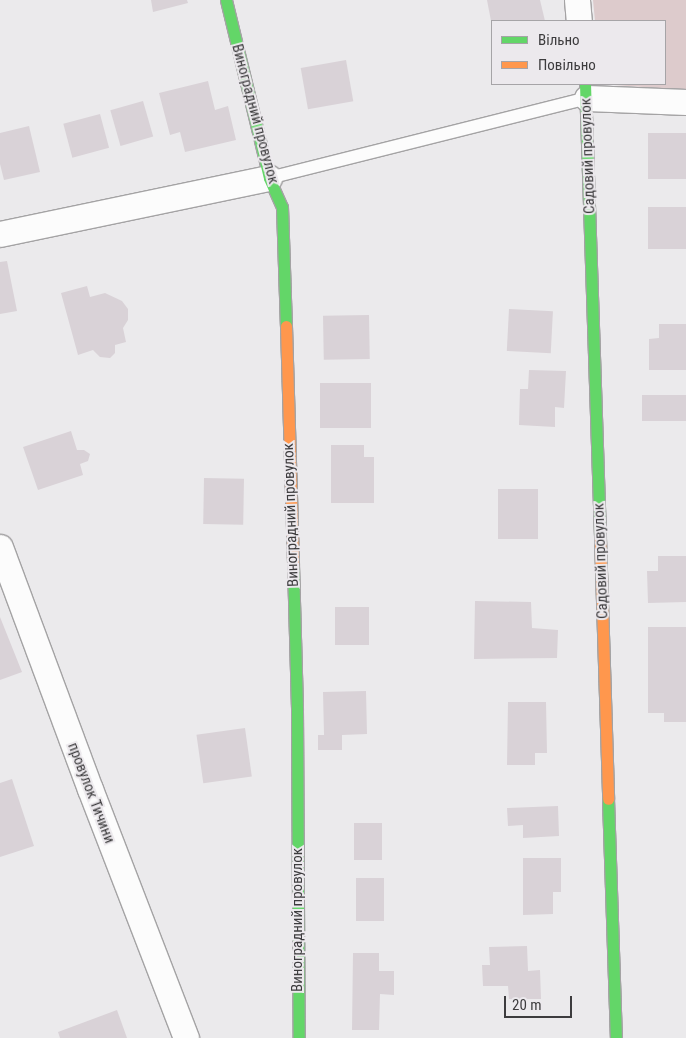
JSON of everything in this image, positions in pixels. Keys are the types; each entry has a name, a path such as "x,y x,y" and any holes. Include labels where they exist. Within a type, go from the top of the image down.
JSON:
{"street":[{"name":"Виноградний провулок","path":"226,0 269,178 282,207 297,710 299,1038"},
{"path":"577,0 579,20"},
{"path":"586,91 686,102"},
{"name":"Садовий провулок","path":"586,91 616,1038"},
{"path":"0,234 269,178"},
{"name":"провулок Тичини","path":"0,547 8,594 186,1038"}],"lane":[{"path":"269,178 586,91"}],"shaded area":[{"path":"593,0 686,0 686,90 614,85 666,85 666,20 595,20"}],"building":[{"path":"151,0 187,0 188,3 153,12"},
{"path":"487,0 540,0 545,20 491,20"},
{"path":"346,60 353,101 308,109 301,68"},
{"path":"208,81 215,110 228,106 236,140 185,152 180,132 170,135 159,93"},
{"path":"143,101 153,137 121,146 110,110"},
{"path":"100,114 109,148 72,158 63,124"},
{"path":"29,126 40,172 4,180 0,164 0,133"},
{"path":"648,133 686,133 686,179 648,179"},
{"path":"648,207 686,207 686,249 648,249"},
{"path":"7,261 17,311 0,314 0,262"},
{"path":"87,286 90,297 105,293 122,301 128,309 128,320 123,328 126,342 115,345 115,353 110,358 100,357 93,350 78,355 61,293"},
{"path":"509,309 553,311 551,353 507,351"},
{"path":"369,315 370,359 324,360 323,316"},
{"path":"659,324 686,324 686,370 649,370 649,339 659,338"},
{"path":"529,370 566,371 564,408 555,407 555,427 519,425 520,389 528,389"},
{"path":"320,383 371,383 371,428 320,428"},
{"path":"642,395 686,395 686,421 642,421"},
{"path":"71,431 77,450 84,450 90,454 88,461 80,464 83,475 38,490 23,447"},
{"path":"331,445 364,445 364,457 374,457 374,503 331,503"},
{"path":"204,478 244,479 243,525 203,524"},
{"path":"498,489 538,489 538,539 498,539"},
{"path":"658,556 686,556 686,602 648,603 647,571 658,571"},
{"path":"475,601 531,602 532,628 558,630 557,658 474,659"},
{"path":"335,607 369,607 369,645 335,645"},
{"path":"0,617 22,672 0,680"},
{"path":"648,627 686,627 686,722 664,722 664,713 648,713"},
{"path":"366,691 367,734 342,735 342,750 318,750 318,735 324,735 323,692"},
{"path":"508,702 546,702 547,753 535,753 535,765 507,765"},
{"path":"245,728 252,777 203,783 196,735"},
{"path":"12,779 34,846 0,857 0,783"},
{"path":"558,806 559,836 523,838 523,825 508,826 507,808"},
{"path":"354,823 382,823 382,860 354,860"},
{"path":"523,858 561,858 561,892 553,892 553,914 523,915"},
{"path":"356,878 384,878 384,921 356,921"},
{"path":"527,946 528,971 540,970 541,999 509,999 508,986 483,986 482,965 490,965 489,947"},
{"path":"353,953 379,953 379,971 394,971 394,995 380,994 379,1030 352,1030"},
{"path":"117,1010 127,1038 60,1038 58,1032"}],"traffic: fast":[{"path":"226,0 269,178 282,207 286,326"},
{"path":"585,85 600,538"},
{"path":"293,565 297,710 299,1038"},
{"path":"608,799 616,1038"}],"traffic: slow":[{"path":"286,326 293,565"},
{"path":"600,538 608,799"}]}
